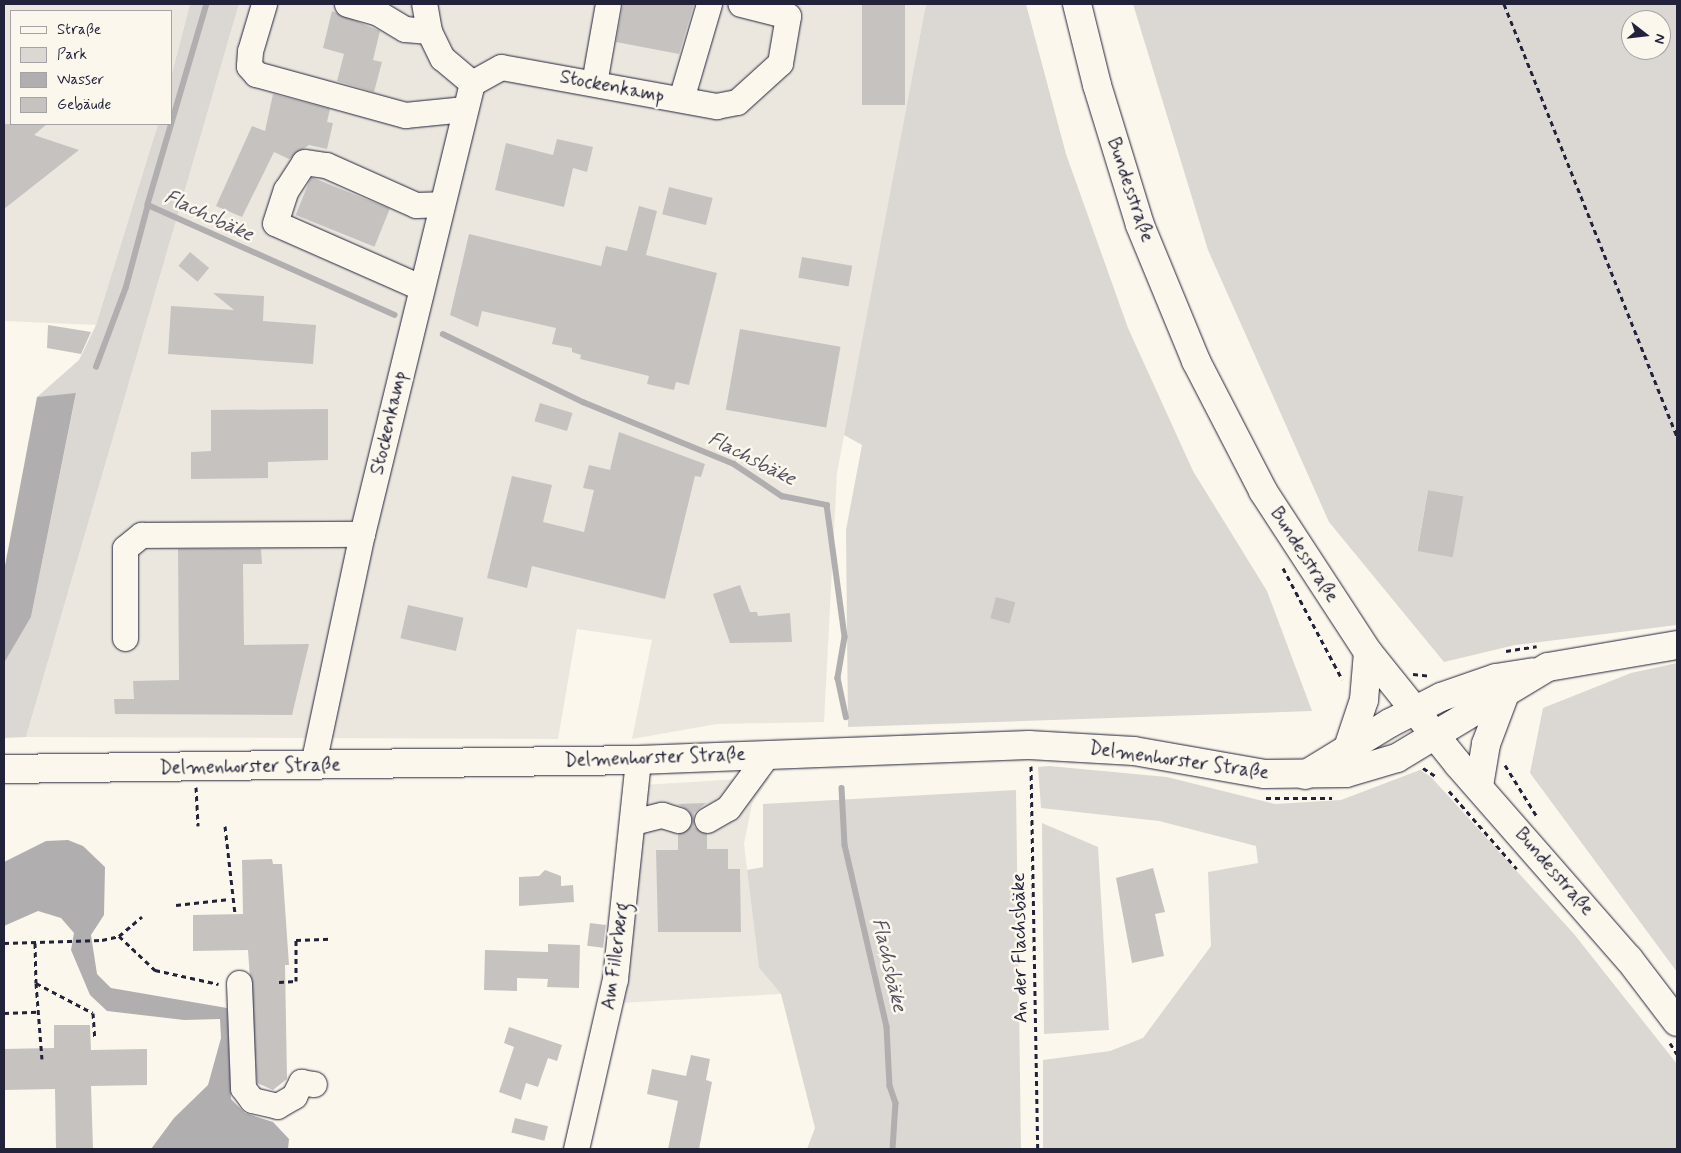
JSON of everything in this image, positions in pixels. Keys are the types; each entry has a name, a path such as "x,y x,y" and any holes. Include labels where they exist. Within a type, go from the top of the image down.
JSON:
{"main road":[{"name":"Bundesstraße","path":"1077,4 1120,165 1196,361 1263,491 1368,652 1436,737 1629,958 1677,1022"},
{"path":"1304,776 1414,710 1496,678 1677,645"},
{"path":"1348,748 1364,700 1368,652"},
{"name":"Delmenhorster Straße","path":"4,769 196,768 313,764 638,760 1029,745 1090,747 1265,774 1304,776 1372,767 1436,737 1504,696 1537,672"},
{"path":"1479,786 1486,744 1504,696"}],"street":[{"path":"264,4 250,51 249,66 256,74 405,115 465,109"},
{"path":"347,4 378,13 404,29 429,30"},
{"path":"424,4 429,30 442,58 472,83"},
{"path":"594,83 608,4"},
{"path":"681,100 708,4"},
{"name":"Stockenkamp","path":"313,764 362,534 440,204 472,83 501,67 716,106 738,102 780,63 788,16 741,4"},
{"path":"420,287 275,223 286,190 304,162 326,165 416,205 440,204"},
{"path":"125,638 125,548 141,535 362,534"},
{"path":"707,820 728,808 767,755"},
{"name":"Am Fillerberg","path":"576,1149 616,979 638,760"},
{"path":"633,822 662,815 678,820"},
{"path":"239,983 243,1088 252,1100 277,1106 294,1096 301,1082 314,1084"}],"path":[{"path":"1504,4 1677,437"},
{"path":"1022,763 1040,763"},
{"name":"An der Flachsbäke","path":"1030,763 1038,1149"},
{"path":"196,768 198,826"},
{"path":"1262,797 1301,801 1335,797"},
{"path":"225,826 230,899 234,914"},
{"path":"176,905 230,899"},
{"path":"4,943 102,940 119,936 142,917"},
{"path":"119,936 155,970 213,984 239,983"},
{"path":"278,982 296,981 296,940 331,939"},
{"path":"35,943 42,1059"},
{"path":"36,983 93,1013 95,1039"},
{"path":"4,1013 38,1012"}],"shaded area":[{"path":"4,4 190,4 172,73 172,10 10,10 10,125 158,125 96,325 4,321"},
{"path":"239,4 926,4 837,473 824,722 717,724 632,739 652,640 577,629 558,739 26,737"},
{"path":"770,777 752,804 744,844 759,968 781,994 620,1003 643,785"}],"green space":[{"path":"190,4 239,4 26,737 4,738 4,663 31,617 76,394 37,397 79,360 96,325 158,125 172,125 172,73"},
{"path":"926,4 1026,4 1066,154 1128,328 1193,471 1267,591 1312,711 848,727 846,530 862,445 844,435"},
{"path":"1133,4 1677,4 1677,625 1515,645 1444,662 1329,522 1208,250","holes":["1428,490 1462,496 1417,551"]},
{"path":"1677,663 1677,972 1530,773 1543,708 1631,673"},
{"path":"1049,766 1167,777 1275,804 1341,800 1420,770 1431,777 1574,934 1677,1064 1677,1149 1043,1149 1043,1060 1110,1051 1143,1038 1211,946 1208,872 1258,863 1256,846 1159,821 1041,808 1038,767"},
{"path":"1016,790 1021,1149 807,1149 815,1128 781,994 759,968 747,870 763,867 763,804"},
{"path":"1042,823 1098,847 1109,1030 1044,1034"}],"water":[{"path":"76,393 31,617 4,663 4,571 37,397"},
{"path":"68,840 83,846 105,867 104,915 91,935 97,974 111,988 227,1008 231,1099 245,1113 273,1122 289,1139 288,1149 151,1149 174,1118 208,1085 221,1038 220,1019 184,1020 107,1011 90,995 71,950 74,933 61,918 38,911 4,926 4,862 46,841"}],"building":[{"path":"623,4 694,4 679,54 616,42"},
{"path":"862,4 905,4 905,105 862,105"},
{"path":"332,11 380,31 373,60 382,62 374,92 337,81 344,54 323,48"},
{"path":"273,94 330,109 327,122 333,123 327,149 309,145 289,159 274,152 242,217 216,206 252,126 265,131"},
{"path":"4,124 46,125 34,135 79,150 4,209"},
{"path":"557,139 593,147 587,172 573,168 564,207 495,190 506,143 553,155"},
{"path":"311,177 390,209 374,247 296,215"},
{"path":"669,187 713,198 706,225 662,214"},
{"path":"639,206 657,211 646,255 717,273 689,385 676,382 674,390 647,384 649,376 580,359 581,355 572,352 572,348 552,344 556,328 482,311 478,327 450,315 469,234 601,266 606,246 627,251"},
{"path":"190,252 209,268 198,282 178,266"},
{"path":"802,257 852,266 849,287 798,278"},
{"path":"213,293 264,296 263,321 316,325 313,364 168,354 171,306 234,310"},
{"path":"48,325 91,332 81,354 47,348"},
{"path":"740,329 840,347 826,427 726,410"},
{"path":"540,403 573,413 567,431 534,421"},
{"path":"328,409 328,460 268,462 268,478 191,479 191,452 211,451 211,410"},
{"path":"619,432 705,464 701,477 695,476 665,599 532,566 527,588 487,578 512,476 552,485 543,522 584,532 594,490 583,488 589,465 610,470"},
{"path":"1428,490 1463,496 1453,557 1417,551"},
{"path":"178,549 261,549 262,564 243,564 244,645 309,644 292,715 115,714 114,699 134,699 133,681 179,680"},
{"path":"740,585 750,612 757,612 758,616 790,613 792,642 730,643 713,594"},
{"path":"996,597 1015,602 1010,623 990,618"},
{"path":"408,605 464,618 456,651 400,638"},
{"path":"706,803 694,813 694,827 707,834 707,849 728,849 728,869 740,869 741,932 658,932 656,850 678,850 678,834 692,825 689,811 678,804"},
{"path":"272,859 273,864 282,864 289,965 285,965 287,1079 273,1090 257,1083 248,950 193,951 193,915 243,914 242,860"},
{"path":"1153,868 1165,912 1155,914 1164,956 1132,963 1116,878"},
{"path":"545,870 561,876 561,886 573,885 574,902 519,906 519,877 539,876"},
{"path":"590,923 606,925 603,948 587,946"},
{"path":"548,944 580,945 579,988 547,987 548,979 517,978 517,991 484,990 485,950 548,952"},
{"path":"54,1025 90,1025 91,1050 147,1049 147,1085 91,1086 93,1149 56,1149 55,1089 4,1090 4,1049 54,1048"},
{"path":"509,1027 562,1045 557,1061 548,1058 538,1087 526,1083 521,1100 499,1092 514,1047 504,1043"},
{"path":"691,1055 710,1059 706,1080 712,1082 699,1149 668,1149 678,1101 647,1094 652,1069 686,1076"},
{"path":"515,1118 548,1126 544,1141 511,1133"}],"waterway":[{"name":"Flachsbäke","path":"172,123 207,4"},
{"name":"Flachsbäke","path":"171,125 148,205 395,315"},
{"path":"96,367 126,287 148,205"},
{"name":"Flachsbäke","path":"443,334 583,402 734,464 782,496 827,505 845,637 838,678 846,717"},
{"name":"Flachsbäke","path":"842,788 845,845 887,1027 890,1086 896,1103 893,1149"}]}
